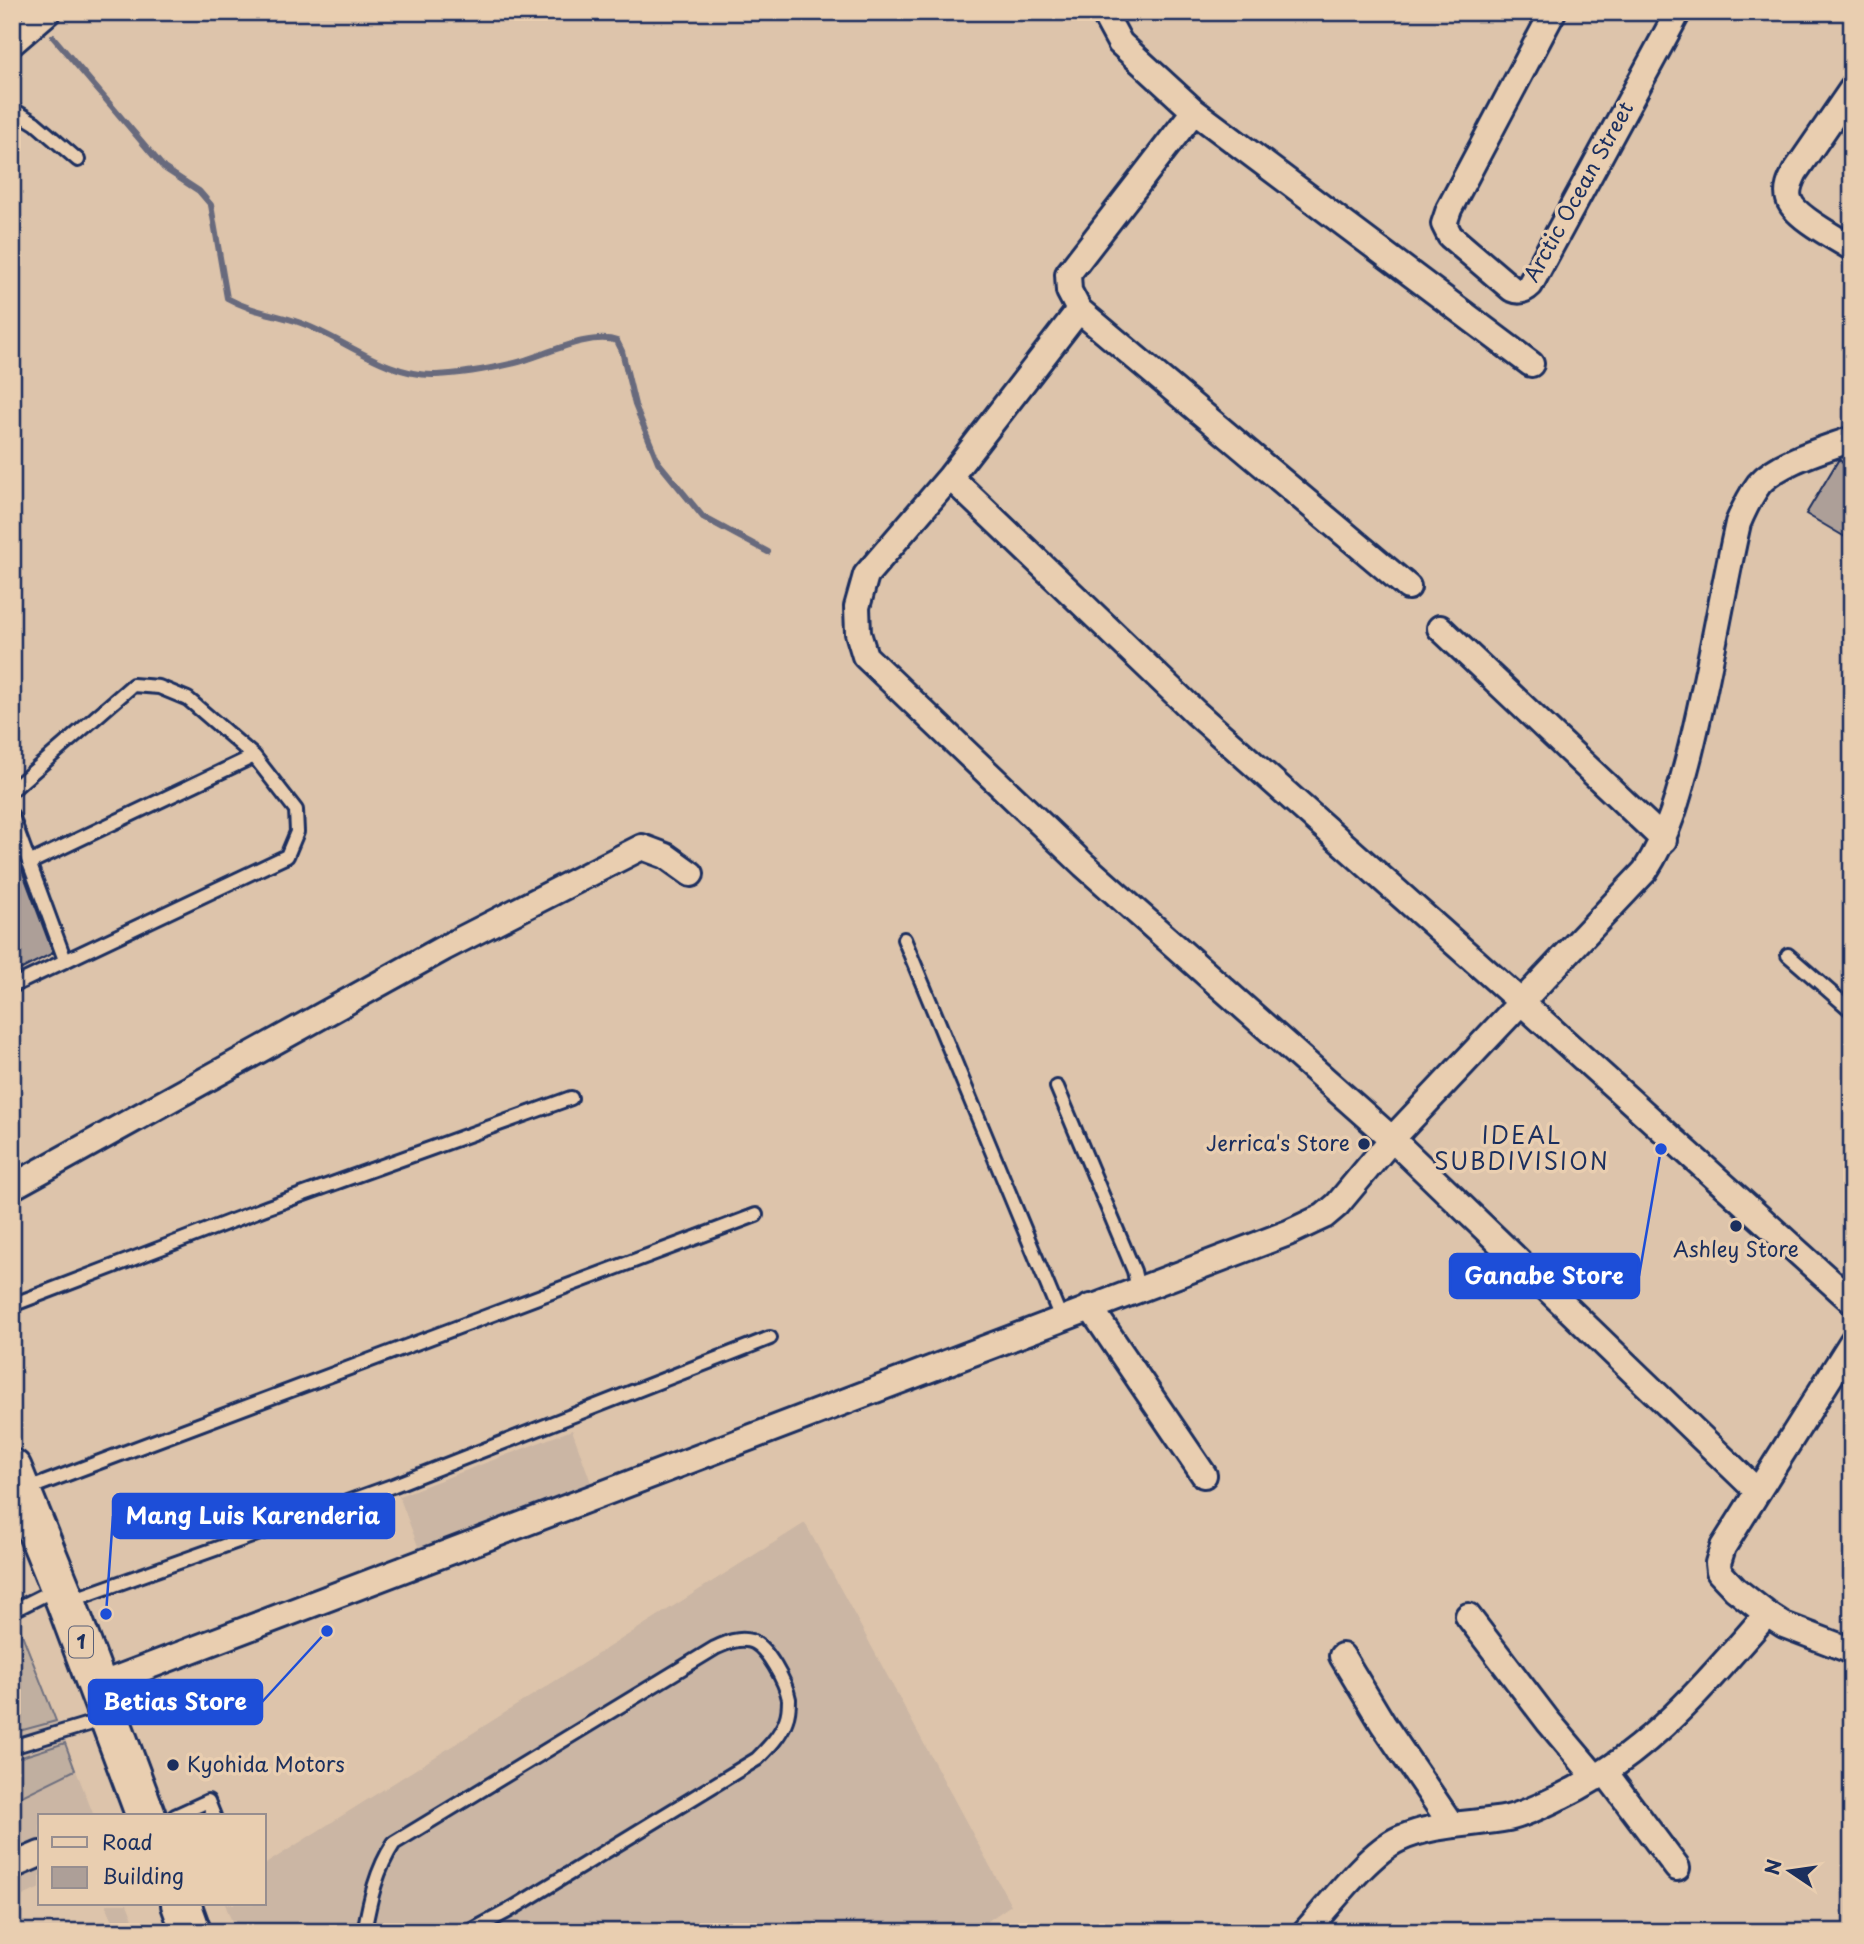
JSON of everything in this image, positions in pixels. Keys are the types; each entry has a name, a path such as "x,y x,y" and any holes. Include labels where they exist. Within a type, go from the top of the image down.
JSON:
{"highway":[{"name":"1","path":"21,1497 63,1595 145,1814"},
{"path":"181,1906 191,1932"}],"street":[{"path":"12,43 48,12"},
{"path":"1109,12 1107,19 1120,43 1194,111 1531,364"},
{"name":"Arctic Ocean Street","path":"1553,12 1449,209 1444,224 1450,236 1517,291 1530,285 1678,12"},
{"path":"1852,89 1844,118 1795,172 1789,184 1788,196 1798,213 1852,248"},
{"path":"1194,111 1068,274 1069,291 1079,310 1408,587"},
{"path":"1079,310 950,477 866,575 857,607 858,633 865,656 1084,865 1392,1139 1757,1491"},
{"path":"103,1702 1062,1318 1288,1233 1324,1216 1392,1139 1645,871 1664,840 1674,813 1703,701 1738,523 1748,501 1760,483 1776,470 1852,439"},
{"path":"950,477 1195,712 1852,1301"},
{"path":"1440,628 1664,840"},
{"path":"12,1187 443,948 642,847 666,856 691,874"},
{"path":"1090,1307 1204,1475"},
{"path":"1852,1342 1723,1546 1718,1563 1725,1581 1767,1614 1801,1633 1852,1651"},
{"path":"1305,1932 1382,1850 1398,1839 1451,1824 1511,1817 1562,1796 1601,1775 1677,1716 1767,1614"},
{"path":"1468,1616 1548,1721 1601,1775 1676,1868"},
{"path":"1342,1656 1383,1724 1451,1824"},
{"path":"12,1866 38,1855"}],"lane":[{"path":"12,109 36,123 78,160"},
{"path":"12,790 133,685 159,687 188,699 254,756 296,810 297,832 287,856 12,986"},
{"path":"29,863 254,756"},
{"path":"12,816 65,960"},
{"path":"904,939 1062,1318"},
{"path":"1788,955 1852,1011"},
{"path":"1058,1087 1134,1270 1138,1289"},
{"path":"12,1305 268,1207 571,1098"},
{"path":"21,1497 755,1215"},
{"path":"12,1611 392,1486 770,1338"},
{"path":"365,1932 370,1898 382,1862 394,1843 715,1648 732,1640 751,1640 762,1647 780,1675 789,1700 786,1721 772,1744 757,1759 469,1932"},
{"path":"12,1747 103,1702"},
{"path":"179,1814 208,1801 213,1814"}],"shaded area":[{"path":"572,1430 593,1488 421,1554 399,1496"},
{"path":"805,1523 1011,1905 972,1932 236,1932 226,1906 266,1906 266,1864"},
{"path":"12,1608 93,1814 38,1814 38,1889 12,1901"},
{"path":"18,1624 56,1721 12,1733 12,1627"},
{"path":"65,1743 75,1770 12,1801 12,1760"},
{"path":"107,1906 128,1906 137,1929 117,1932"}],"building":[{"path":"1839,459 1852,473 1852,541 1806,514"},
{"path":"12,844 53,953 12,974"}],"waterway":[{"path":"53,37 164,168 199,191 211,205 227,298 298,322 382,363 418,374 475,371 515,363 594,339 617,341 622,351 635,405 658,462 703,517 768,552"}],"place":[{"name":"Jerrica's Store","path":"1364,1144"},
{"name":"Ganabe Store","path":"1661,1149"},
{"name":"Ashley Store","path":"1736,1226"},
{"name":"Mang Luis Karenderia","path":"106,1614"},
{"name":"Betias Store","path":"327,1631"},
{"name":"Kyohida Motors","path":"173,1765"}],"district":[{"name":"IDEAL SUBDIVISION","path":"1522,1149"}]}
